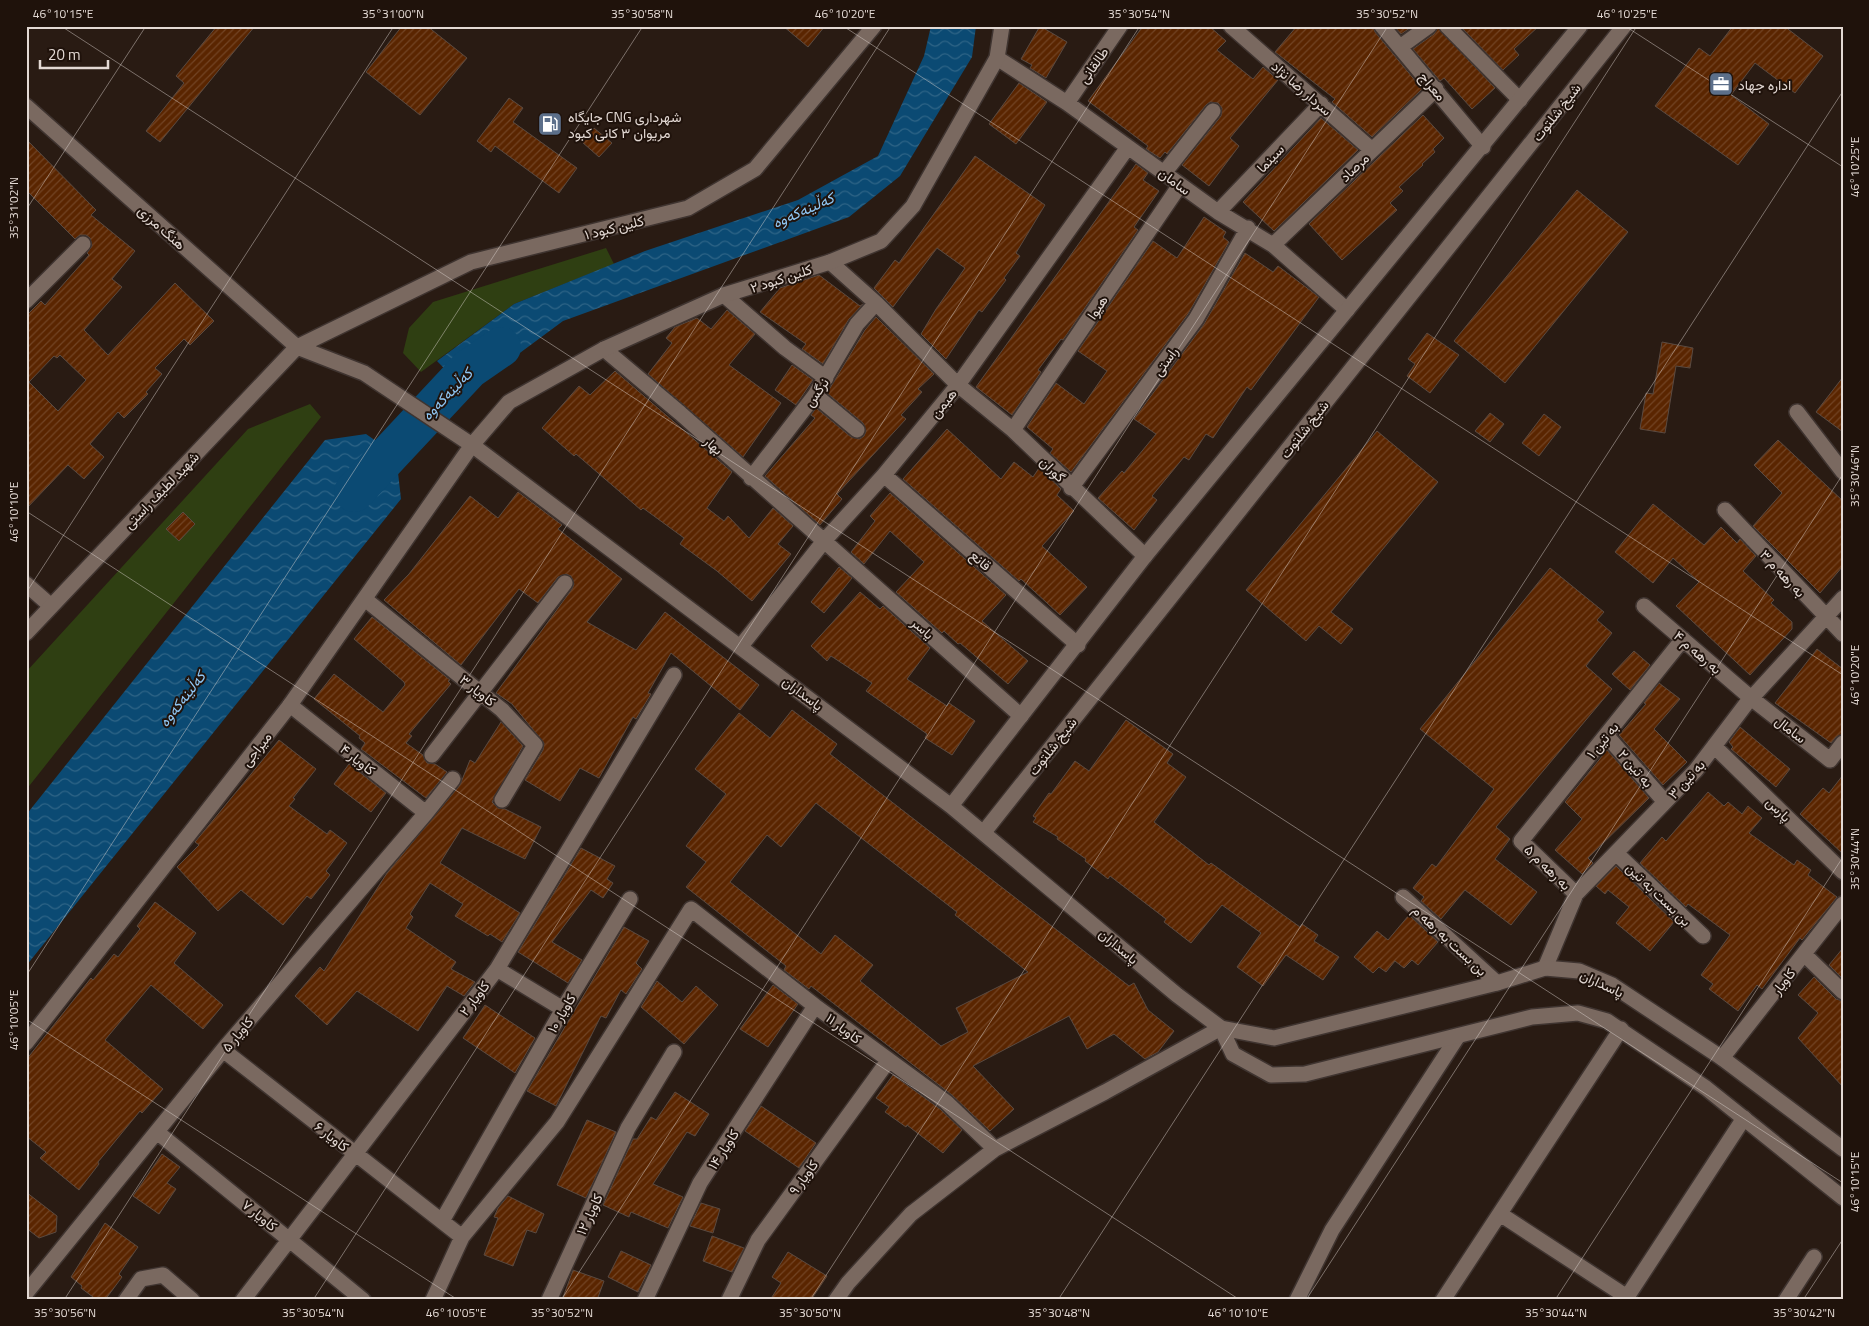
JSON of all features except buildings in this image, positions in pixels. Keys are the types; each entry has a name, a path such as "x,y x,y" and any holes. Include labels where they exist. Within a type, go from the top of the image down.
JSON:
{"street":[{"name":"کلین کبود ۱","path":"297,347 471,262 688,208 755,168 874,26"},
{"name":"کلین کبود ۲","path":"472,445 509,402 604,349 724,295 830,262 881,241 914,206 997,58 1002,26"},
{"name":"طالقانی","path":"1067,103 1120,26"},
{"name":"سردار رضا نژاد","path":"1231,26 1322,104 1372,150"},
{"name":"معراج","path":"1382,26 1483,147"},
{"path":"1400,47 1429,26"},
{"path":"1447,26 1520,100"},
{"path":"951,806 1078,645 1145,556 1483,147 1580,26"},
{"name":"شیخ شلتوت","path":"984,832 1624,26"},
{"name":"سامان","path":"997,58 1067,103 1218,212 1248,228 1273,245 1347,310"},
{"name":"مرصاد","path":"1273,245 1436,89"},
{"name":"سینما","path":"1218,212 1322,104"},
{"name":"هنگ مرزی","path":"26,106 297,347"},
{"path":"1164,173 1213,112"},
{"name":"هیمن","path":"740,646 824,541 884,475 958,385 1128,147"},
{"name":"هیوا","path":"1013,430 1180,185"},
{"name":"راستی","path":"1072,488 1196,318 1248,228"},
{"path":"26,301 83,244"},
{"name":"گوران","path":"830,262 876,304 958,385 1013,430 1145,556"},
{"path":"724,295 785,348 826,378"},
{"name":"نرگس","path":"751,478 815,396 857,324 876,304"},
{"name":"پاسداران","path":"297,347 364,373 472,445 951,806 1177,995 1221,1028 1274,1038 1497,983 1545,968 1579,971 1612,985 1722,1058 1843,1149"},
{"name":"شهید لطیف راستی","path":"26,633 297,347"},
{"name":"بهار","path":"604,349 680,413 824,541"},
{"path":"815,396 857,430"},
{"path":"1798,412 1843,472"},
{"name":"میراجی","path":"26,1043 290,705 366,600 472,445"},
{"name":"قانع","path":"884,475 1078,645"},
{"name":"به رهه م ۳","path":"1725,510 1843,634"},
{"name":"یاسر","path":"824,541 1021,716"},
{"path":"432,755 565,582"},
{"path":"26,584 51,606"},
{"name":"به تین ۳","path":"1545,968 1576,894 1696,770 1751,698 1843,598"},
{"name":"کاویار ۳","path":"366,600 502,710 535,745 502,800"},
{"name":"به رهه م ۴","path":"1644,606 1751,698"},
{"name":"به تین ۱","path":"1521,840 1683,639"},
{"name":"کاویار ۲","path":"243,1300 497,969 674,675"},
{"name":"سامال","path":"1751,698 1830,760 1843,743"},
{"name":"کاویار ۴","path":"290,705 426,814"},
{"name":"به تین ۲","path":"1606,735 1665,802"},
{"name":"پارس","path":"1714,746 1843,872"},
{"name":"کاویار ۵","path":"26,1293 223,1050 426,814 452,778"},
{"name":"به رهه م ۵","path":"1521,840 1576,894"},
{"name":"بن بست به تین","path":"1616,853 1703,936"},
{"name":"بن بست به رهه م","path":"1403,897 1497,983"},
{"name":"کاویار ۱۰","path":"442,1221 496,1130 563,1009 630,899"},
{"name":"کاویار","path":"1722,1058 1843,904"},
{"name":"کاویار ۱۱","path":"462,1237 557,1122 691,908 815,1006 946,1102 996,1149"},
{"path":"1804,954 1843,992"},
{"path":"497,969 563,1009"},
{"name":"کاویار ۱۴","path":"645,1300 700,1183 815,1006"},
{"path":"836,1300 848,1283 911,1214 996,1149 1221,1028 1233,1054 1271,1075 1305,1074 1532,1017 1578,1013 1607,1021 1621,1029 1706,1088 1843,1198"},
{"path":"1443,1300 1621,1029"},
{"path":"1296,1300 1332,1230 1458,1036"},
{"name":"کاویار ۶","path":"223,1050 462,1237"},
{"name":"کاویار ۱۲","path":"550,1300 628,1128 674,1052"},
{"name":"کاویار ۹","path":"729,1300 758,1240 888,1060"},
{"path":"1500,1214 1626,1298 1744,1118"},
{"name":"کاویار ۷","path":"157,1132 363,1300"},
{"path":"433,1300 462,1237"},
{"path":"1786,1300 1814,1257"},
{"path":"126,1300 141,1280 163,1275 192,1300"}],"green space":[{"path":"606,248 614,264 514,304 421,372 403,353 409,328 433,302"},
{"path":"310,404 321,417 26,790 26,672 248,429"}],"water":[{"path":"931,26 976,26 972,57 900,176 849,217 563,321 467,392 437,361 514,304 645,251 798,200 878,156 924,56"},
{"path":"366,434 396,455 401,499 26,966 26,815 325,440"}],"waterway":[{"name":"کەڵینەکەوە","path":"354,492 469,369 501,347"}],"place":[{"name":"اداره جهاد","path":"1721,84"},
{"name":"جایگاه CNG شهرداری مریوان ۳ کانی کبود","path":"550,124"}]}
